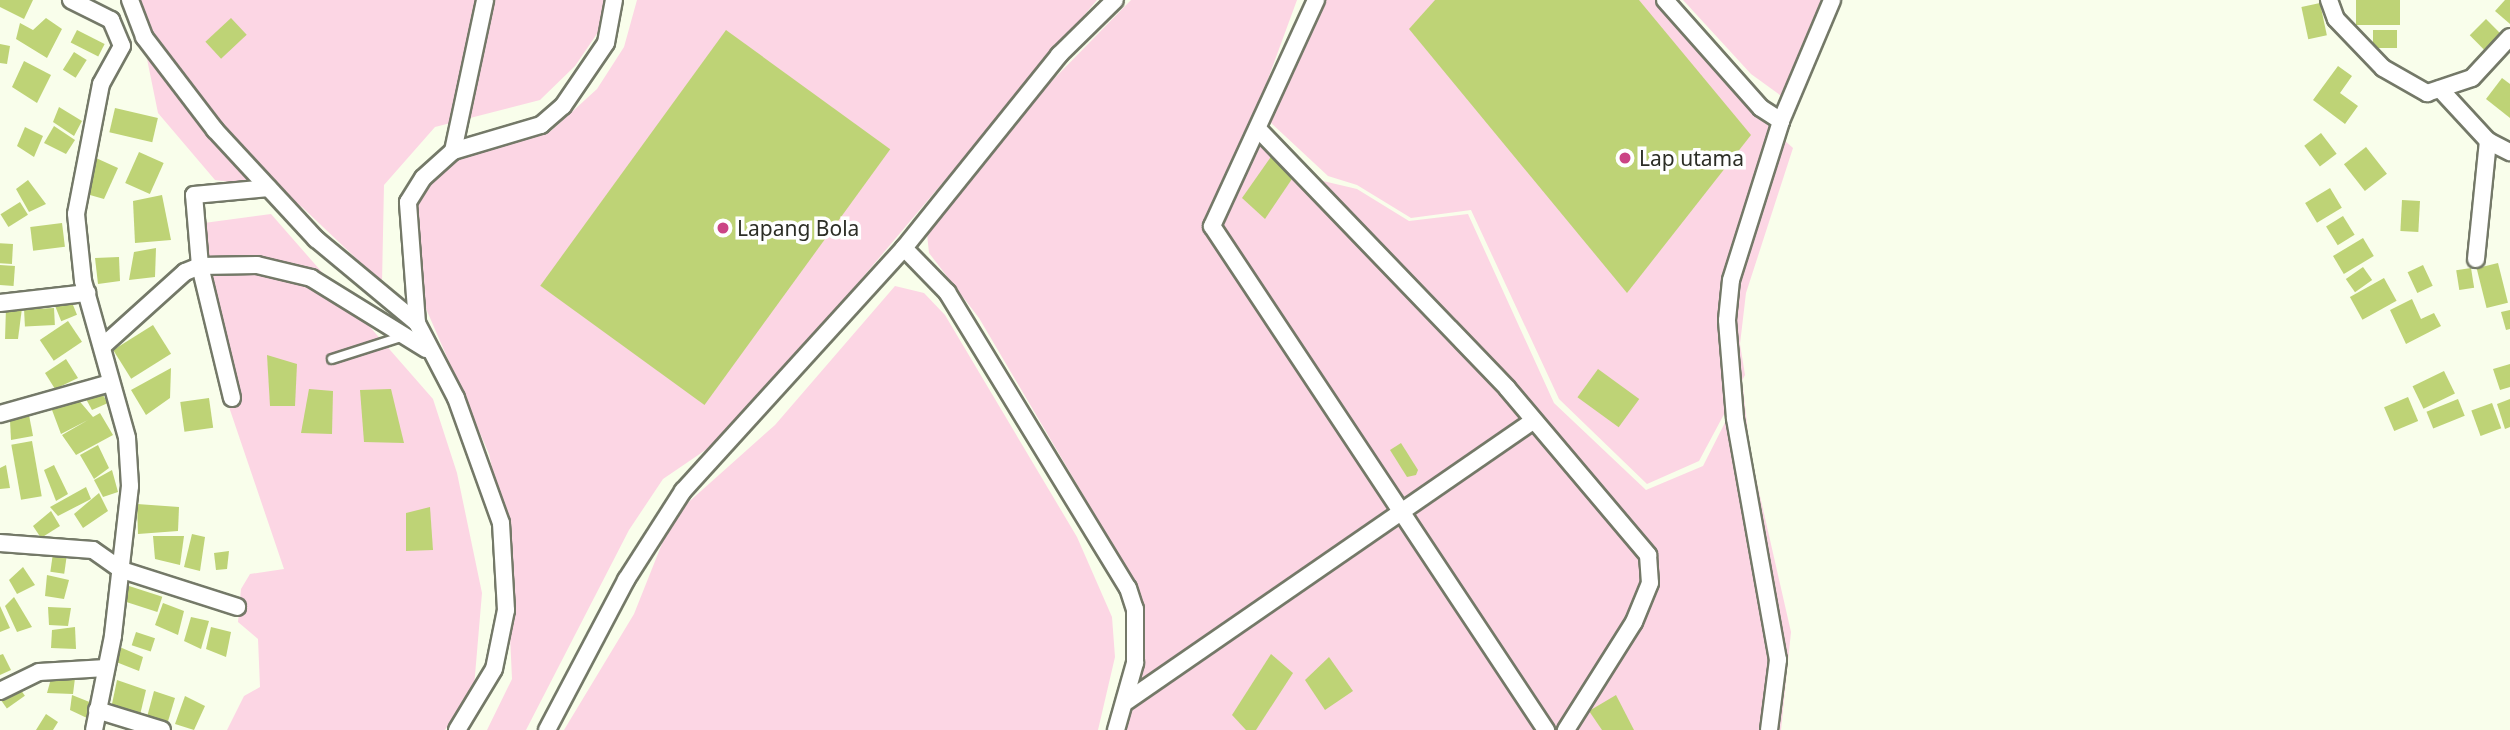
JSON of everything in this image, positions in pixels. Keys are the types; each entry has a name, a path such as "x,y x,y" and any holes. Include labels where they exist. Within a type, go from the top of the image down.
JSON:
{"street":[{"path":"71,0 111,20 122,46 101,84 80,177 76,214 87,293 104,345 129,474 122,570 94,730"},
{"path":"130,0 144,37 269,188 348,269 416,330 439,363 501,523 506,610 494,669 457,730"},
{"path":"453,151 485,0"},
{"path":"416,330 408,202 423,178 453,151 541,125 563,106 606,43 614,0"},
{"path":"547,730 626,580 683,491 904,248 1059,55 1115,0"},
{"path":"1316,0 1259,130 1212,226 1406,513 1546,730"},
{"path":"1665,0 1761,108 1781,121"},
{"path":"1769,730 1777,660 1735,418 1727,320 1731,280 1781,121 1832,0"},
{"path":"2329,0 2336,19 2383,68 2427,93 2472,78 2510,37"},
{"path":"2440,89 2488,141 2510,152"},
{"path":"1259,130 1533,421 1648,555 1650,570 1634,622 1566,730"},
{"path":"2476,259 2488,141"},
{"path":"232,398 200,266 194,195 269,188"},
{"path":"904,248 947,292 1128,588 1136,630 1127,701 1116,730"},
{"path":"104,345 200,266 295,271 416,330"},
{"path":"0,303 87,293"},
{"path":"0,414 110,383"},
{"path":"1127,701 1406,513 1533,421"},
{"path":"0,543 93,550 122,570 237,607"},
{"path":"0,691 39,672 106,668"},
{"path":"97,710 162,730"}],"lane":[{"path":"332,359 416,330"}],"shaded area":[{"path":"135,0 608,0 605,22 575,66 540,100 435,127 384,185 382,283 302,207 271,187 215,180 158,113"},
{"path":"637,0 1097,0 732,432 663,479 629,530 526,730 487,730 512,679 505,528 489,454 424,304 412,202 450,155 551,131 597,89 624,47"},
{"path":"1131,0 1297,0 1254,117 1323,181 1357,189 1409,221 1468,214 1554,403 1646,490 1703,466 1743,387 1750,452 1791,632 1781,730 1126,730 1140,683 1129,600 1108,537 979,318 929,253 927,234 1047,86"},
{"path":"1308,0 1656,0 1741,101 1793,148 1746,293 1740,344 1745,375 1699,461 1647,484 1559,399 1471,210 1411,218 1357,185 1328,176 1270,122"},
{"path":"1683,0 1824,0 1784,98 1751,74"},
{"path":"271,214 433,399 457,473 482,593 474,687 445,730 227,730 244,696 260,687 258,639 238,622 241,589 250,574 284,569 228,404 199,257 204,223"},
{"path":"895,286 924,293 945,315 1077,537 1112,617 1115,657 1098,730 564,730 634,614 673,516 775,425"}],"building":[{"path":"0,0 33,0 24,19 0,7"},
{"name":"Lap utama","path":"1435,0 1639,0 1751,135 1627,293 1409,29"},
{"path":"2356,0 2400,0 2400,25 2356,25"},
{"path":"2505,0 2510,0 2510,24 2495,11"},
{"path":"2320,3 2327,35 2308,39 2301,7"},
{"path":"46,18 62,29 47,58 16,39 20,23 33,30"},
{"path":"231,18 247,35 221,59 205,42"},
{"path":"2486,19 2500,33 2484,49 2470,35"},
{"path":"77,30 105,44 98,57 71,42"},
{"name":"Lapang Bola","path":"726,30 890,149 704,405 540,286"},
{"path":"2373,30 2397,30 2397,48 2373,48"},
{"path":"0,44 10,46 7,64 0,63"},
{"path":"74,52 87,60 76,78 63,70"},
{"path":"24,61 51,75 37,103 12,87"},
{"path":"2338,66 2352,76 2340,93 2358,106 2345,124 2313,100"},
{"path":"2502,78 2510,84 2510,118 2486,99"},
{"path":"59,107 82,121 74,136 53,122"},
{"path":"115,108 158,118 152,142 109,132"},
{"path":"54,126 75,140 66,154 44,143"},
{"path":"25,127 43,136 34,157 17,146"},
{"path":"2321,133 2337,154 2320,166 2304,146"},
{"path":"2366,147 2387,174 2365,191 2344,164"},
{"path":"1275,151 1296,173 1265,219 1242,198"},
{"path":"139,152 164,163 150,194 125,183"},
{"path":"96,158 118,168 104,199 83,193"},
{"path":"28,180 46,204 29,212 16,189"},
{"path":"2330,188 2342,208 2317,223 2305,203"},
{"path":"162,195 171,240 135,243 133,201"},
{"path":"2402,200 2420,201 2418,232 2400,231"},
{"path":"20,202 28,215 8,227 0,214"},
{"path":"2343,216 2355,235 2338,245 2326,227"},
{"path":"62,223 65,247 33,251 30,227"},
{"path":"2363,238 2374,256 2344,274 2333,256"},
{"path":"0,243 13,244 12,264 0,263"},
{"path":"156,248 155,277 129,280 134,252"},
{"path":"119,257 120,281 98,284 95,258"},
{"path":"2498,263 2508,303 2487,308 2477,268"},
{"path":"0,265 15,266 14,286 0,285"},
{"path":"2423,265 2433,286 2417,293 2408,272"},
{"path":"2363,267 2372,280 2355,292 2346,279"},
{"path":"2471,268 2474,288 2459,290 2456,270"},
{"path":"2384,278 2397,301 2362,320 2350,297"},
{"path":"2412,299 2421,319 2434,313 2441,326 2406,344 2390,310"},
{"path":"71,300 77,315 61,321 55,306"},
{"path":"6,307 22,308 18,339 5,339"},
{"path":"54,308 55,325 25,327 24,310"},
{"path":"2510,310 2510,329 2506,330 2501,312"},
{"path":"68,321 82,342 54,361 40,340"},
{"path":"153,325 171,354 131,379 113,350"},
{"path":"267,355 297,364 295,406 270,406"},
{"path":"66,359 78,378 55,389 45,373"},
{"path":"2510,364 2510,387 2500,390 2493,369"},
{"path":"171,368 170,398 146,415 131,390"},
{"path":"1598,369 1639,399 1619,427 1577,397"},
{"path":"2444,371 2455,393 2424,409 2413,386"},
{"path":"309,389 333,391 332,434 301,433"},
{"path":"391,389 404,443 364,442 360,390"},
{"path":"101,392 108,403 92,410 86,399"},
{"path":"76,397 93,417 100,413 113,435 76,455 62,435 88,420 61,434 52,410"},
{"path":"2408,397 2418,421 2394,431 2384,407"},
{"path":"209,398 213,428 184,432 180,402"},
{"path":"2458,399 2465,416 2433,428 2426,412"},
{"path":"2510,399 2510,427 2505,429 2497,404"},
{"path":"2492,403 2501,428 2481,436 2471,411"},
{"path":"29,415 33,436 11,440 10,421"},
{"path":"32,441 42,496 21,500 11,445"},
{"path":"1401,443 1418,470 1416,475 1407,477 1390,450"},
{"path":"98,445 109,468 94,479 80,455"},
{"path":"6,465 10,488 0,489 0,468"},
{"path":"54,465 68,494 56,501 44,470"},
{"path":"112,470 118,492 103,497 94,480"},
{"path":"86,487 91,499 58,516 50,507"},
{"path":"99,493 108,511 83,528 74,514"},
{"path":"137,504 179,507 178,531 138,534"},
{"path":"430,507 433,550 406,551 406,513"},
{"path":"51,511 60,526 41,538 33,526"},
{"path":"192,534 205,537 200,571 184,567"},
{"path":"153,536 184,536 180,565 155,559"},
{"path":"229,551 227,569 216,570 214,553"},
{"path":"53,553 67,555 64,574 50,572"},
{"path":"23,567 35,585 17,594 9,580"},
{"path":"47,575 69,580 64,599 45,596"},
{"path":"129,586 162,597 157,612 124,601"},
{"path":"14,597 32,627 17,632 5,606"},
{"path":"163,603 184,611 178,635 155,625"},
{"path":"0,606 10,628 0,632"},
{"path":"48,607 71,608 68,626 49,625"},
{"path":"191,617 209,621 201,649 184,641"},
{"path":"75,627 76,649 51,648 52,630"},
{"path":"211,627 231,632 226,657 206,649"},
{"path":"136,632 155,638 151,651 132,645"},
{"path":"115,645 143,657 139,671 111,660"},
{"path":"3,654 11,670 0,675 0,655"},
{"path":"1271,654 1293,673 1256,730 1246,730 1232,715"},
{"path":"1329,657 1353,691 1325,710 1305,680"},
{"path":"52,675 75,678 73,694 47,693"},
{"path":"117,680 146,690 140,715 112,704"},
{"path":"18,686 25,696 7,708 0,699"},
{"path":"154,691 175,698 166,728 147,717"},
{"path":"72,695 92,703 87,718 70,710"},
{"path":"1616,695 1634,730 1602,730 1589,711"},
{"path":"185,696 205,706 194,730 175,724"},
{"path":"46,714 58,722 53,730 36,730"}],"place":[{"name":"Lap utama","path":"1625,158"},
{"name":"Lapang Bola","path":"723,228"}]}
